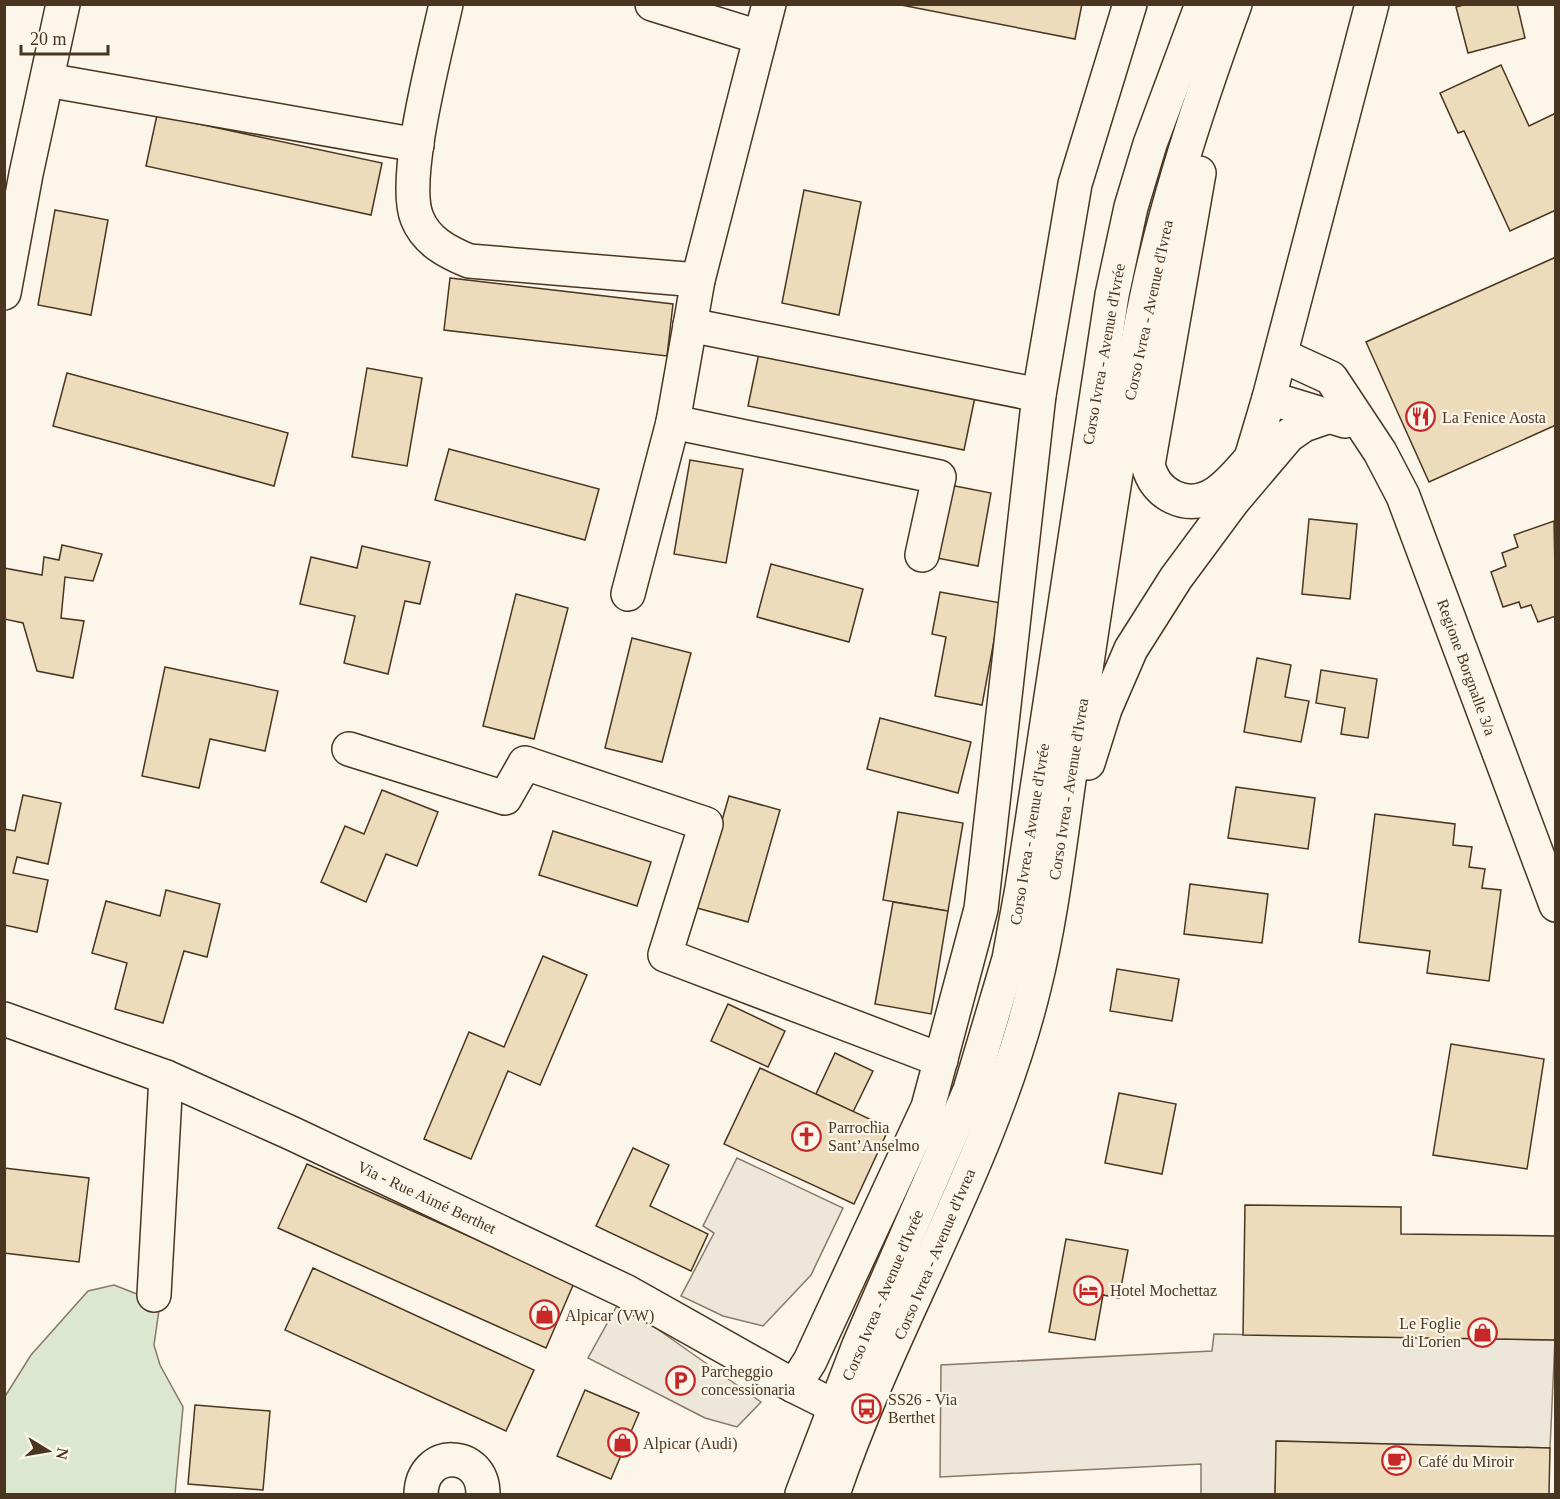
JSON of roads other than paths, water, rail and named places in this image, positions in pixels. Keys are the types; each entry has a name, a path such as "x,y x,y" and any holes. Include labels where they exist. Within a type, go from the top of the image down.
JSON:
{"street":[{"path":"4,293 63,4"},
{"path":"446,4 417,145 411,197 417,219 430,238 447,252 469,261 698,280"},
{"path":"652,4 759,37"},
{"path":"628,594 673,422 698,280 769,4"},
{"path":"794,1386 810,1361 923,1118 941,1060 981,909 1039,395 1075,184 1130,4"},
{"path":"1150,144 1179,4"},
{"path":"1150,144 1203,4"},
{"path":"1235,4 1215,58 1212,97 1148,465 1156,485 1166,493 1177,499 1199,502 1221,491 1254,454"},
{"path":"1215,58 1248,4"},
{"path":"1233,501 1254,454 1372,4"},
{"name":"Corso Ivrea - Avenue d'Ivrea","path":"833,1494 867,1408 997,1108 1018,1051 1035,984 1058,854 1138,338 1173,193 1215,58"},
{"path":"46,80 417,145"},
{"name":"Corso Ivrea - Avenue d'Ivrée","path":"802,1494 834,1406 970,1090 1009,959 1112,295 1131,207 1150,144"},
{"path":"690,325 1039,395"},
{"name":"Regione Borgnalle 3/a","path":"1281,355 1330,378 1368,433 1403,496 1556,905"},
{"path":"1269,398 1330,416 1368,433"},
{"path":"1058,854 1106,710 1131,649 1176,578 1233,501 1288,436 1304,425 1330,416"},
{"path":"673,422 939,477 922,555"},
{"path":"349,749 505,798 525,763 706,824 665,955 941,1060"},
{"name":"Via - Rue Aimé Berthet","path":"4,1019 166,1077 302,1138 625,1291 834,1406"},
{"path":"154,1295 166,1077"},
{"path":"421,1494 421,1484 427,1471 438,1462 452,1459 466,1462 477,1471 483,1484 483,1494"}],"place":[{"name":"La Fenice Aosta","path":"1421,417"},
{"name":"Parrochia Sant’Anselmo","path":"807,1136"},
{"name":"Hotel Mochettaz","path":"1089,1290"},
{"name":"Alpicar (VW)","path":"544,1315"},
{"name":"Le Foglie di Lorien","path":"1482,1332"},
{"name":"Parcheggio concessionaria","path":"680,1380"},
{"name":"SS26 - Via Berthet","path":"867,1408"},
{"name":"Alpicar (Audi)","path":"622,1443"},
{"name":"Café du Miroir","path":"1397,1461"}]}
